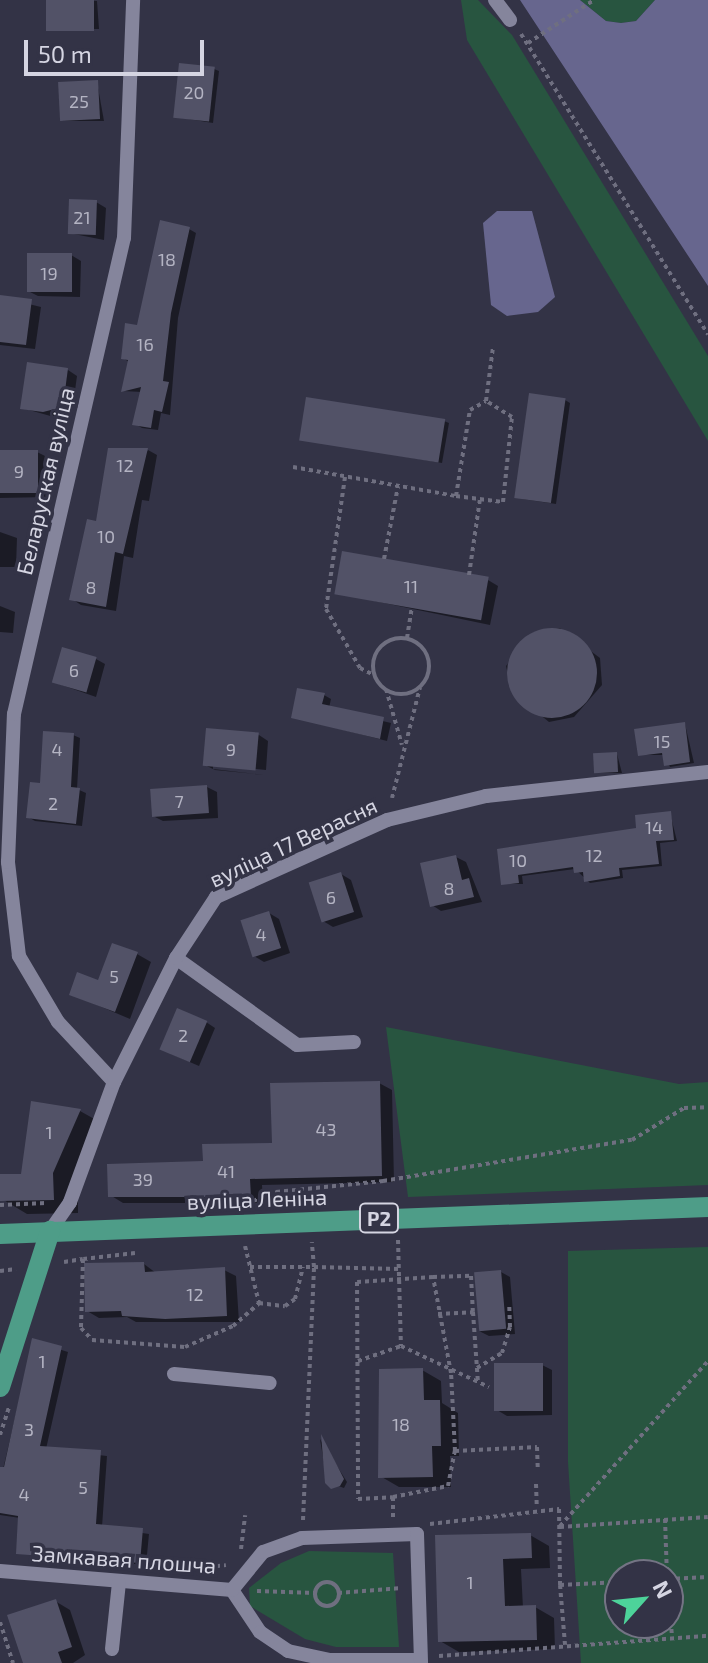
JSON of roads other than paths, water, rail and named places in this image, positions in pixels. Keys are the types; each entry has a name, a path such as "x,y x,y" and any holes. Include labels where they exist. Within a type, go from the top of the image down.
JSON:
{"main road":[{"name":"вуліца Леніна","path":"0,1234 708,1207"},
{"path":"0,1387 50,1231"}],"street":[{"name":"Беларуская вуліца","path":"114,1082 58,1022 19,956 4,862 7,714 124,238 133,0"},
{"path":"495,0 510,20"},
{"name":"вуліца 17 Верасня","path":"50,1231 70,1202 114,1082 176,958 216,897 387,820 486,796 708,772"},
{"path":"176,958 297,1045 354,1042"},
{"path":"174,1374 270,1383"},
{"name":"Замкавая плошча","path":"417,1534 420,1662 330,1660 288,1651 260,1632 232,1590 263,1552 302,1538 417,1534"},
{"name":"Замкавая плошча","path":"7,1572 232,1590"},
{"path":"112,1649 119,1582"}],"water":[{"path":"520,0 580,0 606,21 621,23 636,21 655,0 708,0 708,286"},
{"path":"497,211 532,211 555,297 538,312 507,316 491,305 483,223"}]}
